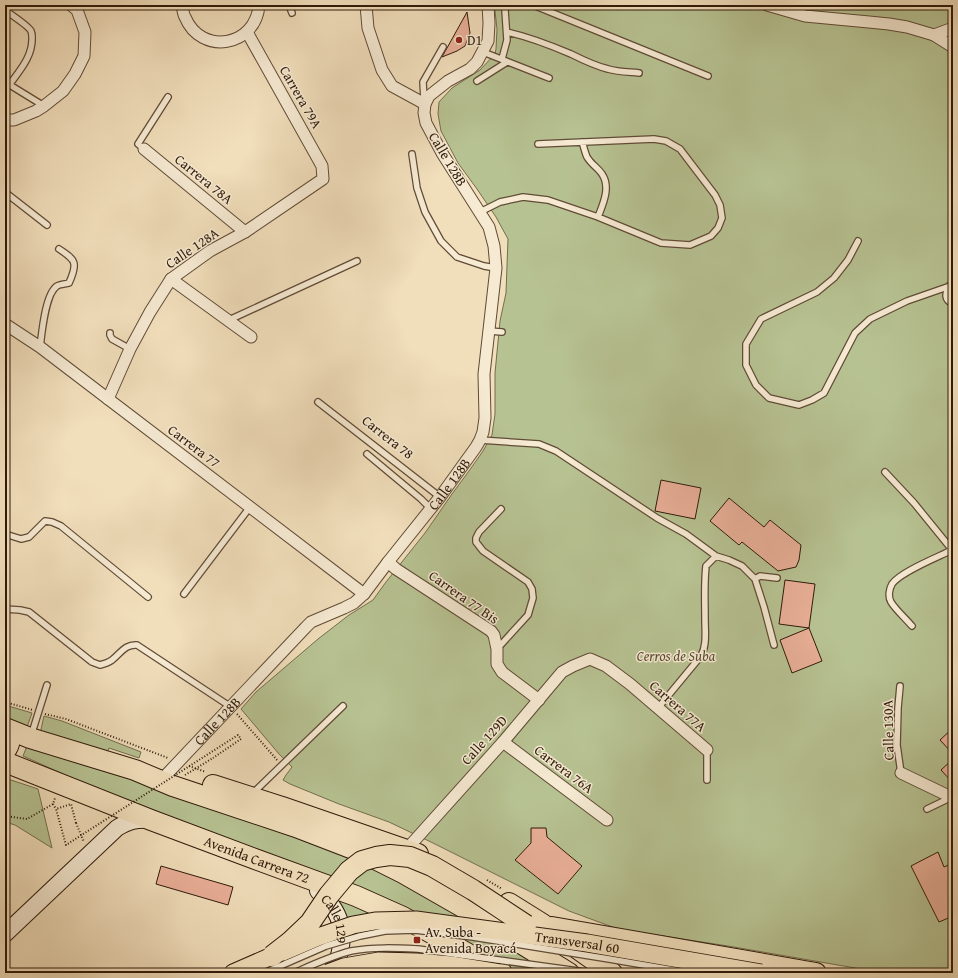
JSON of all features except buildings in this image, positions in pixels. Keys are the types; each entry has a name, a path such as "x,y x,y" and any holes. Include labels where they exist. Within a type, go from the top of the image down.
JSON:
{"highway":[{"path":"5,728 30,738 135,770 173,786 296,827 361,852 403,873 459,905 569,973"},
{"path":"5,728 10,738 9,744 5,751"},
{"name":"Avenida Carrera 72","path":"5,762 152,820 356,896 403,917 501,973"},
{"path":"135,770 175,775 249,796 406,850 441,864 490,891 533,924 816,973"},
{"path":"263,964 310,923 329,895 349,871 362,862 376,857 390,855 410,858 432,866 533,924 612,973"},
{"path":"451,965 472,973"}],"main road":[{"name":"Transversal 60","path":"233,973 263,964 318,937 353,925 375,921 416,920 587,943 761,973"},
{"path":"328,973 344,967 379,961 451,965 501,973"}],"street":[{"path":"182,5 184,16 190,27 200,36 211,41 224,42 236,39 247,32 254,23 259,12 259,5"},
{"path":"366,5 368,28 382,70 392,86 425,104 429,96 448,81 470,70 477,62 488,41 488,5"},
{"path":"767,5 805,16 907,27 934,35 953,47"},
{"path":"5,120 14,120 44,106 63,91 75,74 84,56 85,32 74,8"},
{"path":"934,35 953,28"},
{"name":"Carrera 79A","path":"247,32 322,166 323,179"},
{"name":"Calle 128B","path":"175,775 230,707 311,622 354,603 364,594 440,497 476,447 483,432 484,374 496,268 494,246 489,227 442,153 426,123 424,113 425,104"},
{"name":"Carrera 78A","path":"144,149 245,232"},
{"name":"Calle 128A","path":"108,399 130,349 150,312 171,279 210,251 245,232 323,179"},
{"path":"171,279 251,337"},
{"name":"Carrera 77","path":"5,324 40,347 364,594"},
{"name":"Carrera 77 Bis","path":"388,562 491,631 494,635 497,649 497,664 502,672 538,700"},
{"name":"Carrera 77A","path":"590,659 606,666 630,684 707,750"},
{"name":"Calle 129D","path":"406,850 503,742 562,672 590,659"},
{"name":"Carrera 76A","path":"503,742 607,820"},
{"path":"901,773 952,797"},
{"path":"114,805 119,814 117,828"},
{"path":"5,934 117,828 134,820 152,820"},
{"name":"Calle 129","path":"300,876 329,902 341,926 342,946 333,973"},
{"path":"342,946 347,964 351,969 361,973"}],"lane":[{"path":"289,5 292,12"},
{"path":"477,82 504,60 507,40 505,10 507,5"},
{"path":"534,5 708,76"},
{"path":"5,10 32,31 32,45 26,60 8,83 44,106"},
{"path":"506,32 522,35 597,66 608,69 639,72"},
{"path":"425,104 424,82 443,47"},
{"path":"483,52 549,78"},
{"path":"144,149 138,144 168,97"},
{"path":"480,212 500,202 523,197 548,200 598,217 661,243 690,245 711,236 718,228 722,218 720,205 715,195 680,149 666,141 654,139 538,144"},
{"path":"582,142 587,158 602,174 606,183 604,201 598,217"},
{"path":"412,154 417,188 425,212 441,241 457,257 484,266 496,268"},
{"path":"5,192 47,225"},
{"path":"858,242 848,260 834,278 817,292 762,319 746,344 746,365 756,386 769,398 799,405 824,393 855,333 870,319 908,301 951,286"},
{"path":"40,347 45,310 51,292 58,286 70,282 74,273 75,263 70,256 59,249"},
{"path":"229,321 357,261"},
{"path":"951,286 946,293 946,298 953,304"},
{"path":"489,331 502,332"},
{"path":"110,333 112,339 130,349"},
{"name":"Carrera 78","path":"318,402 440,497"},
{"path":"480,440 539,444 556,451 657,518 686,534 716,556 742,566 755,579 774,645"},
{"path":"367,454 430,508"},
{"path":"885,472 914,503 953,550 902,575 892,584 889,591 891,603 912,626"},
{"path":"184,594 250,507"},
{"path":"497,649 528,615 533,598 532,589 528,582 483,551 476,542 478,532 502,509"},
{"path":"5,534 21,539 29,536 45,521 52,522 61,526 148,597"},
{"path":"658,708 701,656 704,650 704,581 706,566 716,556"},
{"path":"755,579 760,576 777,578"},
{"path":"5,609 29,612 92,662 100,665 107,663 131,645 137,645 230,707"},
{"path":"30,738 47,685"},
{"name":"Calle 130A","path":"900,686 897,745 901,773"},
{"path":"249,796 343,706"},
{"path":"707,750 708,780"},
{"path":"927,809 952,797"},
{"path":"263,964 360,936 385,931 415,930 473,937 691,973"},
{"path":"294,973 327,959 351,952 374,948 396,948 442,952 593,973"}],"path":[{"path":"230,707 281,765"},
{"path":"5,816 27,819 53,804 56,809 66,845 238,735 241,739 213,758 175,775"},
{"path":"56,809 71,804 76,823 89,854"}],"green space":[{"name":"Cerros de Suba","path":"496,5 953,5 953,973 884,973 618,929 569,911 389,822 339,804 283,780 292,767 241,709 256,692 318,639 349,615 373,600 425,533 483,451 492,435 495,414 495,373 500,321 506,293 508,239 496,217 458,163 441,131 438,114 439,102 452,88 480,70 495,54 497,29 495,11"},
{"path":"5,705 32,713 26,730 5,723"},
{"path":"44,716 62,721 141,752 139,758 109,748 106,756 40,734"},
{"path":"27,746 80,764 196,799 388,873 556,973 515,973 407,909 206,833 101,791 23,756"},
{"path":"5,778 38,789 52,848 15,825 5,822"},
{"path":"333,897 379,914 347,919"}],"place":[{"name":"D1","path":"459,40"},
{"name":"Av. Suba - Avenida Boyacá","path":"417,940"}]}
